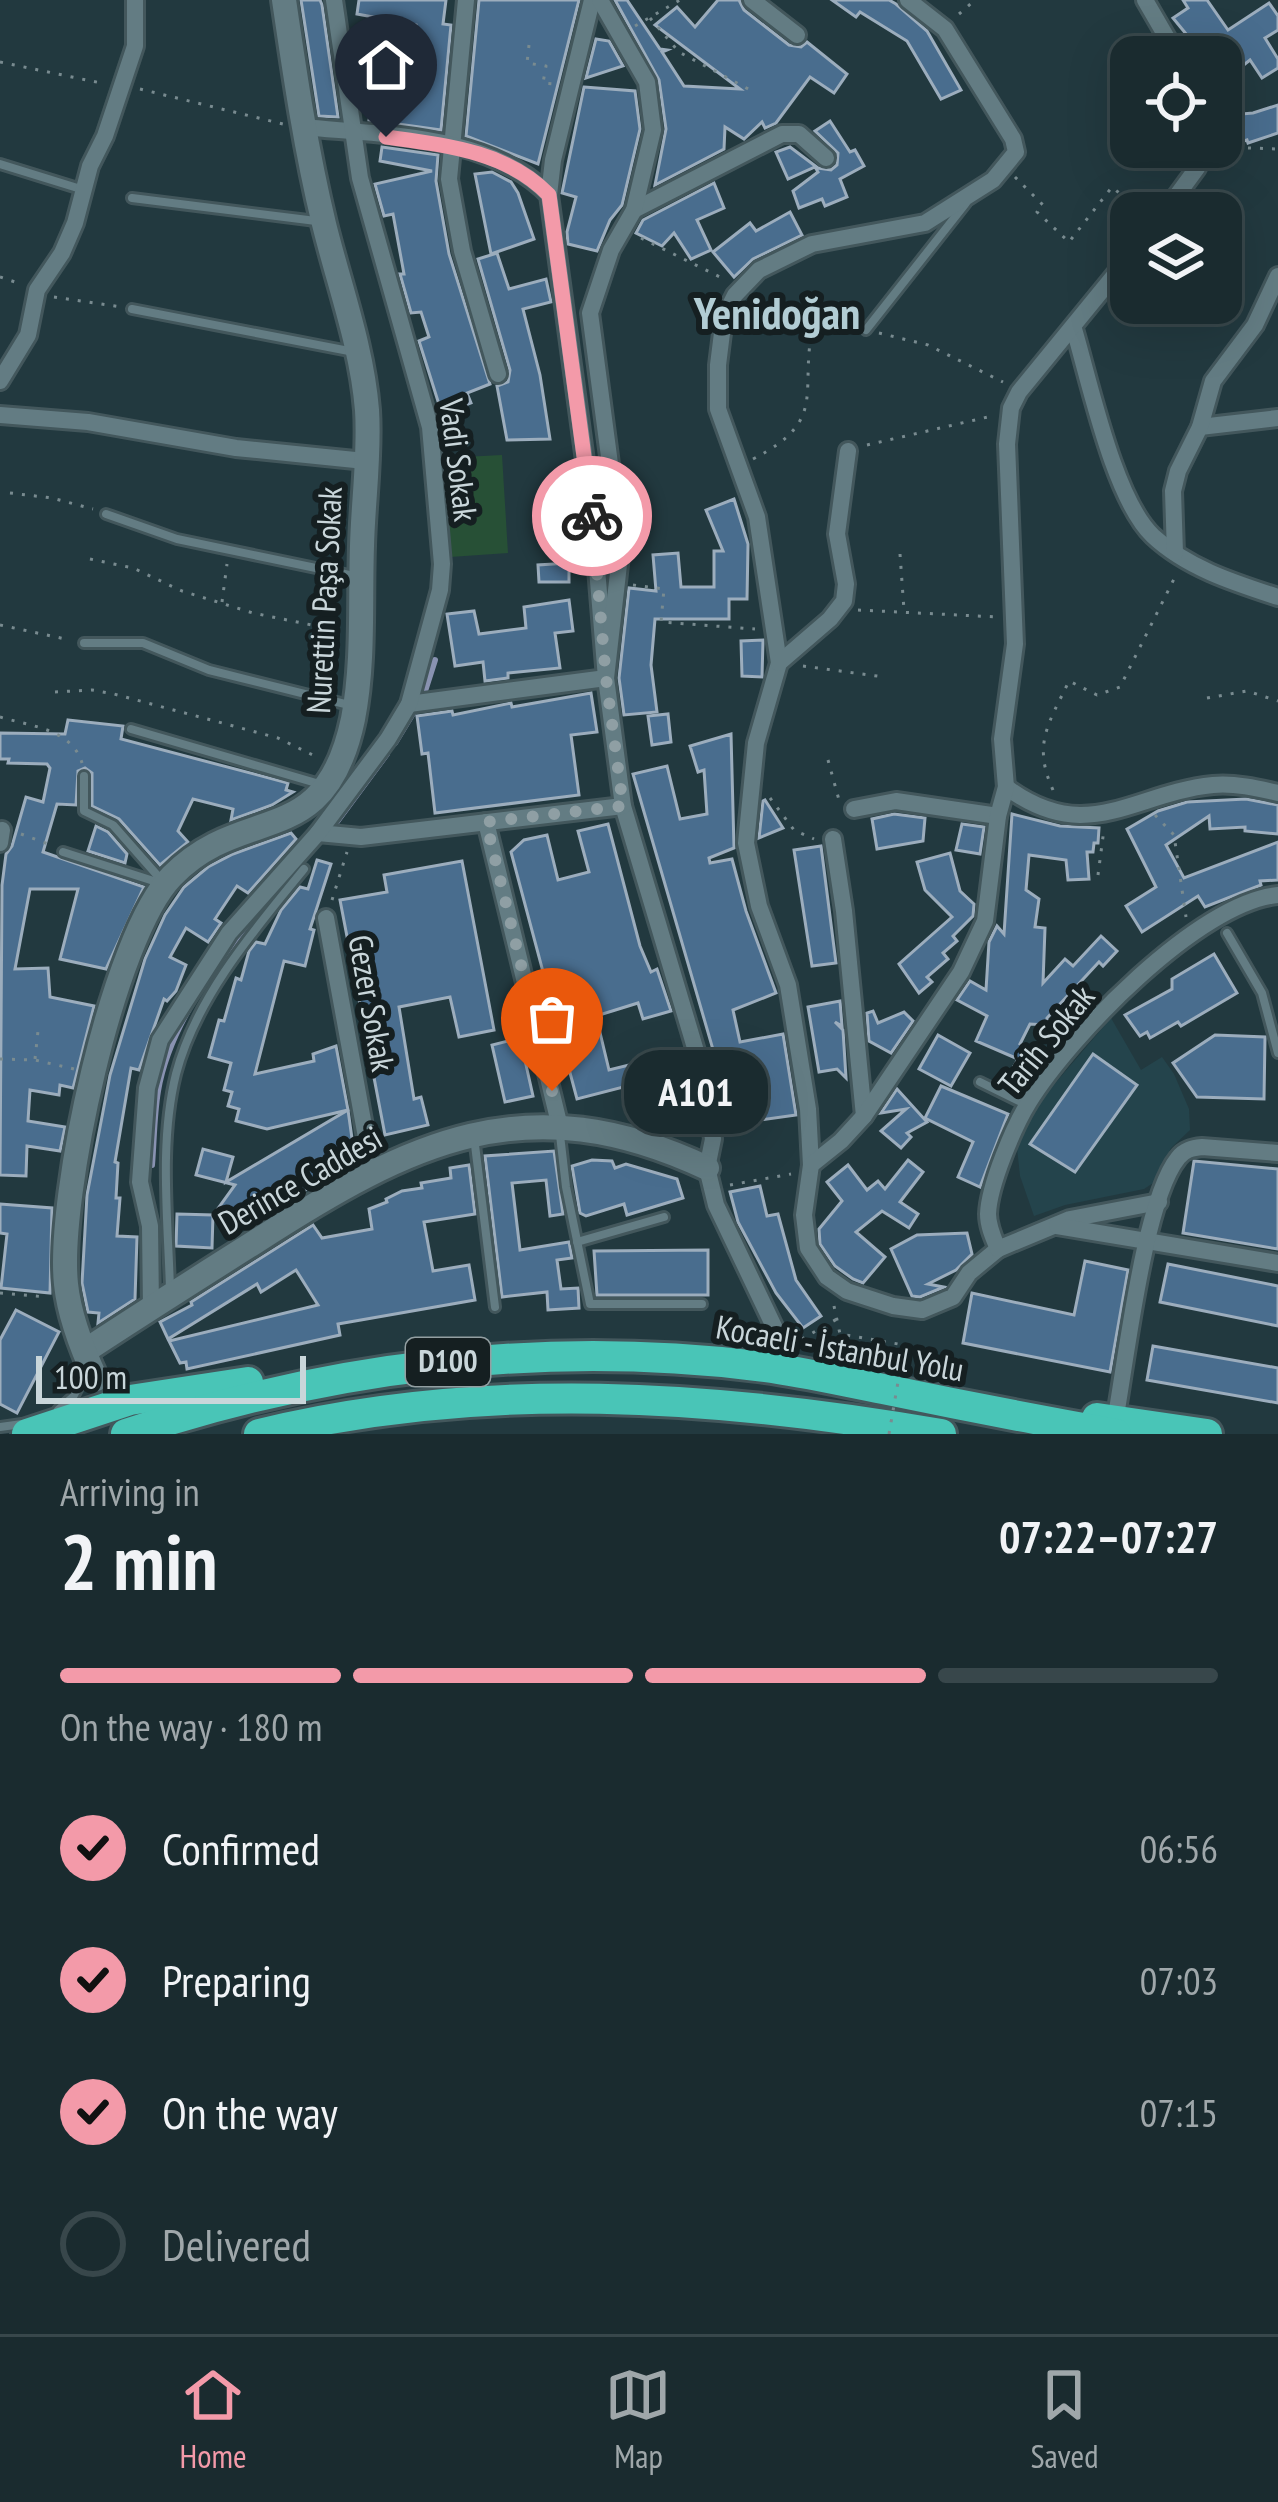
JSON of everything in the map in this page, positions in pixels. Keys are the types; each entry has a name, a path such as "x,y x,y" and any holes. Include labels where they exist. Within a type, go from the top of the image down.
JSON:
{"highway":[{"name":"Kocaeli - İstanbul Yolu","path":"126,1434 257,1395 416,1366 490,1359 621,1357 777,1369 1116,1427 1207,1434"},
{"path":"27,1434 130,1400 197,1387 416,1366"},
{"name":"D100","path":"259,1434 356,1414 457,1402 628,1399 777,1408 885,1429 941,1434"},
{"path":"305,1434 356,1414"},
{"path":"885,1429 926,1434"}],"street":[{"path":"0,381 28,334 38,288 69,239 135,46 134,0"},
{"name":"Nurettin Paşa Sokak","path":"284,0 303,127 367,411 355,707 323,802"},
{"name":"Vadi Sokak","path":"160,1302 151,1226 140,1183 152,1069 170,1020 323,802 374,759 409,704 442,576 430,427 360,178 334,0"},
{"path":"466,0 449,179 462,251 498,374"},
{"path":"596,0 646,82 652,105 652,147 634,210 611,250 590,313 620,524 620,583 606,678"},
{"path":"596,0 553,160 549,195 592,520 606,678 623,806 704,1078 713,1129 710,1178 722,1221 778,1335 777,1369"},
{"path":"752,0 797,35"},
{"path":"908,0 944,27 1016,145 1013,160 970,196 916,226 846,235 788,253 759,270 736,296 718,341 721,422 757,517 779,662 752,772 747,859 788,986 808,1109 811,1168 804,1232 808,1249 827,1276 847,1291 922,1310 952,1297 970,1273 998,1249 1051,1225 1159,1202"},
{"path":"1145,0 1166,36"},
{"path":"303,127 450,146 517,169 549,195"},
{"path":"634,210 782,134 799,134 826,158"},
{"path":"1180,555 1174,481 1200,428 1213,381 1255,325 1278,276"},
{"path":"811,1168 864,1116 976,946 988,906 1006,787 1002,740 1016,618 1007,460 1011,408 1024,385 1110,283"},
{"path":"1074,329 1126,496 1145,527 1180,555 1230,581 1278,597"},
{"path":"0,415 88,422 236,448 365,461"},
{"path":"1200,428 1275,424"},
{"path":"779,662 838,611 846,593 837,534 848,451"},
{"path":"409,704 606,678"},
{"path":"1006,787 1034,804 1085,816 1215,784 1278,793"},
{"path":"847,805 896,801 998,816"},
{"path":"79,1415 90,1366 65,1271 74,1172 94,1073 138,930 165,884 204,849 323,802 352,837 623,806"},
{"path":"486,822 560,1127"},
{"path":"833,839 864,1116"},
{"name":"Tarih Sokak","path":"998,1249 990,1228 990,1206 1027,1105 1086,1030 1189,937 1226,911 1262,896 1278,895"},
{"name":"Gezer Sokak","path":"326,918 372,1170"},
{"name":"Derince Caddesi","path":"90,1366 160,1302 372,1170 474,1136 560,1127 604,1132 676,1154 710,1178"},
{"path":"1116,1427 1148,1240 1176,1159 1192,1148 1278,1153"},
{"path":"1051,1225 1278,1263"},
{"path":"90,1366 130,1400"}],"lane":[{"path":"0,164 84,190"},
{"path":"866,330 970,196"},
{"path":"132,198 324,223"},
{"path":"132,309 357,353"},
{"path":"106,514 228,552 361,577"},
{"path":"84,643 143,643 209,670 355,707"},
{"path":"131,728 323,802"},
{"path":"84,776 84,812 113,825 165,884"},
{"path":"63,851 165,884"},
{"path":"160,1302 175,1076 198,1019 239,952 304,869"},
{"path":"1227,933 1262,993 1278,1053"},
{"path":"152,1069 175,1076"},
{"path":"980,1082 1027,1105"},
{"path":"560,1127 566,1187 590,1304 702,1304"},
{"path":"474,1136 495,1307"},
{"path":"577,1242 664,1217"},
{"path":"0,1427 58,1410 74,1397 90,1366"}],"path":[{"path":"617,36 680,0"},
{"path":"944,27 975,0"},
{"path":"650,17 679,52 752,91"},
{"path":"529,45 527,63 546,66 544,83"},
{"path":"0,62 303,127"},
{"path":"1242,148 1278,149"},
{"path":"1006,169 1043,205 1037,212 1069,242 1112,187 1118,192"},
{"path":"623,229 736,296 815,320 928,345 1007,384"},
{"path":"0,277 38,288 50,297 132,309"},
{"path":"739,467 777,447 800,426 815,320"},
{"path":"848,451 992,416"},
{"path":"10,493 52,498 106,514"},
{"path":"221,604 228,552"},
{"path":"900,554 904,610"},
{"path":"1055,810 1041,754 1043,736 1070,681 1097,695 1120,687 1180,555"},
{"path":"90,560 133,568 221,604 361,634"},
{"path":"620,583 664,589 661,622 735,631 775,627"},
{"path":"838,611 1016,618"},
{"path":"0,626 84,643"},
{"path":"779,662 884,677"},
{"path":"1207,698 1247,691 1278,701"},
{"path":"55,692 114,694 278,738 323,802"},
{"path":"0,718 69,740 78,748 84,776"},
{"path":"828,760 847,805"},
{"path":"752,772 794,830 803,837 833,839"},
{"path":"1145,804 1174,835 1189,937"},
{"path":"1098,875 1106,814"},
{"path":"1,837 36,837 63,851"},
{"path":"326,918 352,837"},
{"path":"35,1060 38,1031"},
{"path":"0,1059 35,1060 94,1073"},
{"path":"710,1178 811,1168"},
{"path":"827,1276 840,1334 904,1345 885,1429"},
{"path":"0,1293 69,1299"},
{"path":"802,1339 837,1319"},
{"path":"846,1346 903,1353"}],"shaded area":[{"path":"1111,1018 1141,1070 1162,1057 1174,1074 1189,1109 1190,1130 1171,1148 1153,1183 1144,1189 1034,1216 1020,1176 1017,1148 1028,1115"}],"green space":[{"path":"502,455 508,553 450,557 444,458"}],"building":[{"path":"301,0 320,0 322,5 338,117 319,116"},
{"path":"359,0 446,0 443,24 451,25 441,130 369,120 373,97 381,98 386,68 410,72 416,25 357,14"},
{"path":"479,0 579,0 538,164 466,136"},
{"path":"615,0 627,0 660,49 667,50 662,52 684,86 740,89 655,25 677,7 695,27 718,0 739,0 744,10 789,45 801,47 807,42 847,74 834,93 810,77 776,123 765,128 762,122 744,139 725,127 724,149 655,185 666,129 659,80"},
{"path":"832,0 896,4 927,31 961,90 941,99 907,41"},
{"path":"1183,0 1207,0 1228,30 1269,3 1278,16 1278,30 1265,38 1278,68 1262,78 1250,60 1242,66 1242,36 1188,36 1173,18 1188,8"},
{"path":"596,39 609,41 623,66 586,78"},
{"path":"584,87 635,91 640,129 622,205 597,251 568,244 576,197 562,193"},
{"path":"1278,105 1278,133 1242,142 1242,114"},
{"path":"830,121 864,166 840,179 847,197 825,206 822,199 799,208 793,191 818,172 815,167 788,179 776,152 790,147 818,168 831,170 837,165 838,153 815,131"},
{"path":"382,147 438,155 436,181 449,254 490,384 467,393 471,403 442,414 419,341 429,337 421,312 411,313 400,274 404,274 393,214 384,216 375,184 432,171 380,161"},
{"path":"492,172 511,182 518,193 534,239 491,254 475,174"},
{"path":"714,183 724,208 697,220 711,250 691,259 674,233 662,246 636,233 643,220"},
{"path":"790,212 802,235 753,259 734,277 713,252 750,223 756,231"},
{"path":"497,253 509,289 546,279 551,302 523,309 550,439 507,440 497,386 508,382 510,370 478,259"},
{"path":"734,499 748,544 747,599 729,599 729,619 655,619 651,665 657,712 624,715 619,678 629,588 656,591 653,555 678,553 681,587 714,587 714,551 723,551 706,510"},
{"path":"569,563 569,582 539,582 538,565"},
{"path":"569,600 573,631 555,633 560,668 508,673 508,678 485,681 483,662 455,666 447,614 474,611 479,634 526,628 524,607"},
{"path":"763,640 762,677 742,676 741,641"},
{"path":"591,693 597,732 571,735 579,795 435,813 428,753 422,754 417,716 452,711 453,715"},
{"path":"668,714 671,742 652,745 648,716"},
{"path":"68,720 123,726 121,739 288,783 286,790 293,792 231,820 233,809 193,799 178,831 188,842 160,865 119,819 92,806 92,773 85,768 78,771 76,805 57,804 43,852 144,887 106,969 60,959 78,889 30,889 15,969 48,968 50,997 94,1006 73,1088 60,1085 59,1095 30,1090 28,1121 65,1127 60,1151 27,1146 26,1176 0,1175 2,885 6,854 26,797 43,802 50,768 0,759 0,733 65,734"},
{"path":"731,734 734,848 709,858 710,863 732,859 776,993 733,1010 740,1042 783,1034 796,1115 725,1125 718,1086 723,1084 633,774 667,766 680,819 707,814 704,770 698,772 690,746"},
{"path":"1246,799 1278,805 1278,834 1245,831 1245,827 1210,829 1209,816 1166,845 1184,878 1278,842 1278,880 1260,881 1261,885 1205,907 1198,896 1142,932 1126,906 1156,887 1127,829 1158,811 1187,802"},
{"path":"763,801 783,828 759,838"},
{"path":"894,814 925,818 923,841 877,849 872,819"},
{"path":"1012,814 1060,826 1099,828 1098,843 1093,852 1087,852 1089,879 1068,880 1066,860 1029,855 1026,890 1039,899 1035,927 1045,928 1043,983 1065,959 1073,966 1101,936 1117,951 1103,966 1099,962 1047,1018 1047,1025 1030,1024 1020,1044 1045,1058 1030,1075 1014,1066 1018,1059 976,1041 987,1016 957,1000 970,981 986,990 989,942 997,926 1004,934"},
{"path":"608,824 640,946 651,972 657,969 671,1011 643,1019 638,1003 596,1016 609,1070 649,1060 651,1069 688,1068 696,1112 662,1109 635,1116 627,1086 577,1099 511,852 524,840 547,835 558,880 589,872 578,831"},
{"path":"962,824 984,827 980,854 956,850"},
{"path":"96,826 127,854 125,863 88,851"},
{"path":"291,833 296,839 248,893 237,886 215,919 221,923 208,942 186,928 170,957 186,965 176,991 164,999 139,1070 131,1068 115,1162 116,1198 120,1198 117,1236 137,1237 135,1299 98,1323 99,1313 88,1312 82,1283 87,1195 110,1075 145,959 184,887 233,854"},
{"path":"821,846 836,963 812,966 794,850"},
{"path":"950,853 960,891 974,904 973,916 953,936 957,941 943,953 948,959 927,977 932,982 919,993 899,964 952,917 925,890 917,862"},
{"path":"317,860 331,864 310,929 314,930 305,966 284,961 255,1074 314,1061 313,1054 336,1046 348,1110 267,1129 236,1121 239,1109 228,1106 232,1092 224,1090 231,1063 209,1057 219,1020 224,1021 249,951 256,942 265,944 281,910 300,887 308,889"},
{"path":"462,861 494,1030 459,1037 450,997 399,1007 414,1099 421,1097 428,1125 385,1135 340,900 387,892 384,875"},
{"path":"1214,954 1237,993 1181,1026 1178,1022 1150,1038 1147,1032 1140,1036 1125,1015 1172,989 1172,979"},
{"path":"840,1001 842,1026 835,1022 843,1030 846,1078 837,1069 819,1072 808,1007"},
{"path":"873,1011 878,1023 904,1012 913,1021 891,1053 869,1041 867,1013"},
{"path":"938,1035 970,1053 951,1086 919,1069"},
{"path":"1215,1035 1265,1037 1264,1099 1197,1097 1173,1063"},
{"path":"520,1038 533,1096 505,1102 492,1045"},
{"path":"1093,1054 1137,1085 1075,1172 1030,1144"},
{"path":"941,1086 1008,1114 980,1187 958,1177 973,1142 925,1118"},
{"path":"897,1089 927,1122 907,1133 911,1137 901,1148 881,1131 906,1109 881,1113"},
{"path":"348,1110 355,1160 228,1237 214,1214 235,1185 196,1175 203,1149 233,1157 226,1182"},
{"path":"554,1151 563,1214 550,1216 546,1180 512,1183 520,1250 569,1242 572,1258 557,1260 561,1289 578,1288 579,1308 548,1310 547,1292 502,1297 485,1156"},
{"path":"592,1160 677,1179 683,1198 627,1215 624,1204 586,1216 580,1213 572,1166"},
{"path":"908,1160 923,1172 900,1202 918,1214 909,1228 882,1211 856,1232 885,1257 863,1283 853,1279 835,1266 820,1244 819,1229 842,1201 827,1182 848,1165 867,1190 878,1181 885,1189"},
{"path":"1194,1161 1278,1169 1278,1249 1183,1233"},
{"path":"469,1165 475,1214 424,1222 433,1271 469,1265 475,1300 338,1324 340,1335 187,1369 186,1362 180,1363 169,1341 318,1305 296,1270 261,1292 257,1284 168,1339 160,1322 313,1225 322,1238 372,1229 369,1209 402,1191 422,1188 421,1183 451,1178 450,1168"},
{"path":"760,1186 767,1216 778,1214 796,1280 821,1316 803,1328 776,1293 738,1222 730,1192"},
{"path":"0,1204 52,1208 50,1293 1,1288 7,1234 0,1233"},
{"path":"177,1214 213,1215 212,1248 176,1246"},
{"path":"967,1233 972,1254 956,1270 928,1284 944,1287 912,1296 891,1249 917,1235"},
{"path":"708,1250 708,1295 597,1295 594,1251"},
{"path":"1085,1261 1128,1270 1110,1372 963,1343 972,1293 1074,1315"},
{"path":"1168,1264 1278,1286 1278,1326 1160,1302"},
{"path":"16,1310 59,1332 17,1413 0,1404 0,1340"},
{"path":"1153,1346 1278,1368 1278,1403 1147,1380"}],"waterway":[{"path":"425,691 435,660"},
{"path":"395,743 415,710"},
{"path":"336,823 387,754"},
{"path":"152,1165 158,1091 174,1039 217,965 269,900"}],"way so far":[{"path":"552,1091 486,822 623,806 592,516"}],"place":[{"name":"A101","path":"552,1091"}],"district":[{"name":"Yenidoğan","path":"777,313"}],"route":[{"path":"386,137 450,146 490,158 529,176 549,195 592,516"}]}
